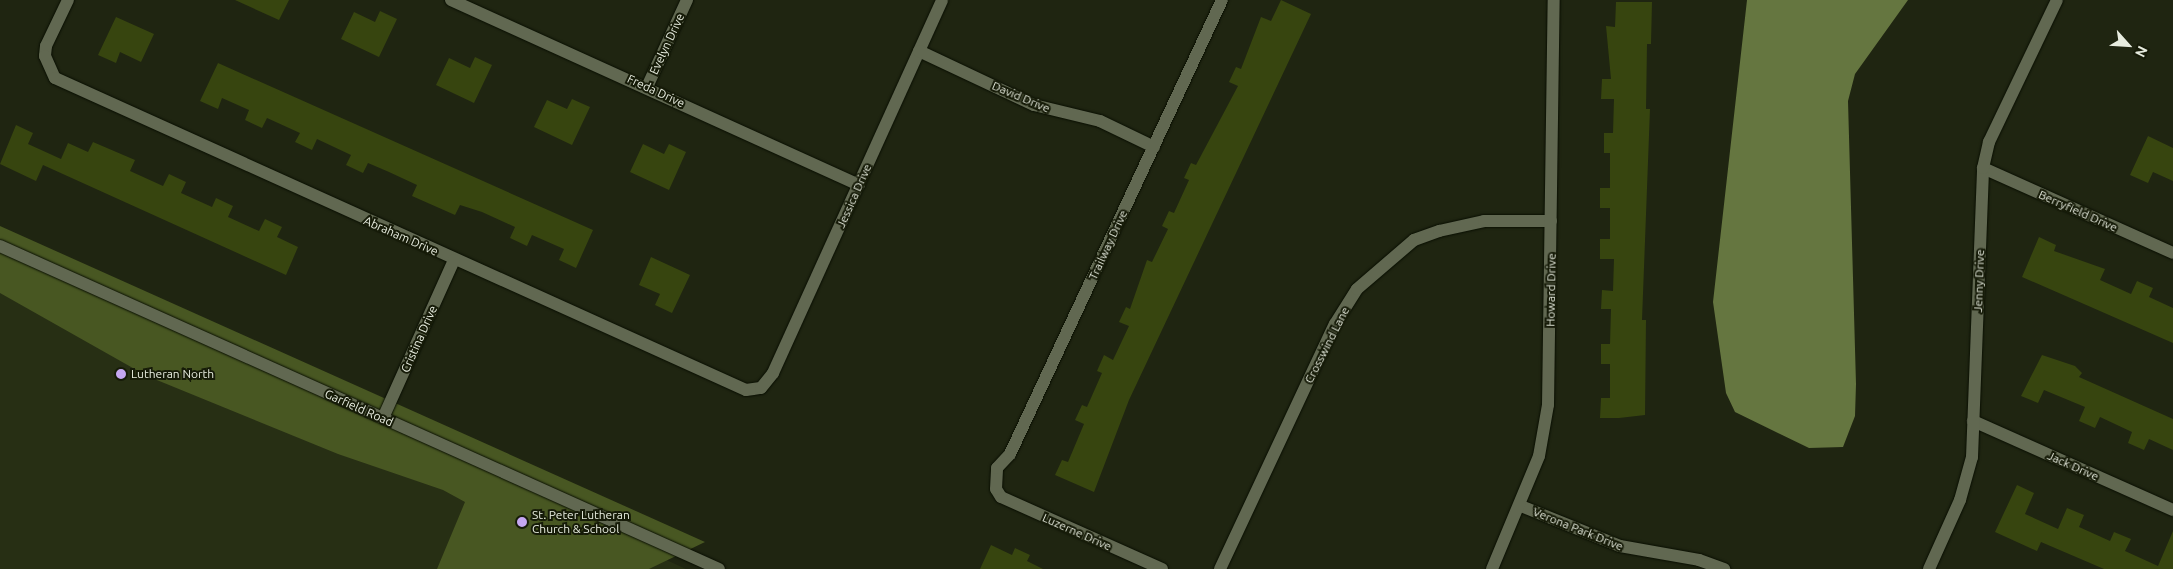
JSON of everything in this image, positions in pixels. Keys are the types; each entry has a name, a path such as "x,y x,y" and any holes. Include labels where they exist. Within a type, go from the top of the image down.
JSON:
{"street":[{"name":"Abraham Drive","path":"68,0 46,46 48,67 64,82 716,378 746,390 761,388"},
{"name":"Freda Drive","path":"451,0 647,87 859,185"},
{"name":"Evelyn Drive","path":"647,87 687,0"},
{"name":"Jessica Drive","path":"761,388 780,358 942,0"},
{"name":"Trailway Drive","path":"996,489 997,468 1010,454 1222,0"},
{"name":"Howard Drive","path":"1492,569 1520,506 1539,456 1548,405 1554,0"},
{"name":"Jenny Drive","path":"1929,569 1960,500 1972,457 1984,168 2002,109 2057,0"},
{"name":"David Drive","path":"919,51 1034,105 1100,121 1154,147"},
{"name":"Berryfield Drive","path":"1984,168 2173,253"},
{"name":"Crosswind Lane","path":"1220,569 1335,324 1357,289 1414,240 1439,231 1484,221 1551,221"},
{"name":"Garfield Road","path":"0,246 719,569"},
{"name":"Cristina Drive","path":"383,418 454,260"},
{"name":"Jack Drive","path":"1973,421 2173,510"},
{"name":"Luzerne Drive","path":"996,489 1014,504 1162,569"},
{"name":"Verona Park Drive","path":"1520,506 1620,546 1698,560 1724,569"}],"shaded area":[{"path":"1747,0 1908,0 1855,74 1848,101 1856,384 1855,416 1843,447 1809,448 1735,412 1726,393 1713,302"},
{"path":"0,226 705,542 649,569 437,569 465,502 443,490 338,454 147,376 0,293"},
{"name":"Lutheran North","path":"0,274 483,475 686,569 0,569"}],"building":[{"path":"235,0 289,0 279,20"},
{"path":"1281,0 1311,14 1129,400 1094,492 1055,475 1062,460 1068,462 1084,424 1075,420 1082,405 1087,407 1102,373 1097,371 1104,355 1113,360 1129,326 1119,322 1126,307 1130,309 1147,260 1152,262 1168,229 1162,226 1169,211 1174,213 1189,180 1184,178 1191,163 1196,165 1238,86 1229,82 1236,67 1241,69 1261,17 1271,21"},
{"path":"1616,2 1652,2 1651,44 1647,44 1646,109 1650,109 1642,320 1646,320 1645,415 1600,418 1601,398 1610,398 1610,364 1601,364 1601,344 1610,344 1611,309 1601,309 1602,290 1613,291 1614,259 1600,259 1600,239 1610,239 1610,208 1600,208 1600,188 1610,188 1610,153 1604,153 1604,133 1613,133 1614,99 1601,99 1602,79 1611,79 1606,26 1615,27"},
{"path":"380,11 397,19 379,57 341,39 354,12 375,22"},
{"path":"116,17 154,34 141,62 120,52 116,63 98,55"},
{"path":"475,57 492,65 474,103 436,85 449,58 470,68"},
{"path":"218,63 593,230 576,268 559,260 564,249 532,235 527,246 510,238 515,227 482,212 460,205 455,215 412,196 417,185 389,172 368,163 363,173 346,165 351,155 317,139 312,150 295,142 300,133 267,118 262,128 245,120 249,110 222,98 218,109 200,101"},
{"path":"572,99 590,107 572,145 534,127 547,100 567,109"},
{"path":"16,125 33,133 28,144 61,159 68,143 88,152 93,142 135,160 130,171 163,186 169,174 186,182 181,193 212,207 216,198 233,206 228,217 259,231 265,219 282,227 277,237 298,247 286,275 43,165 36,181 0,164"},
{"path":"2148,136 2173,148 2173,181 2153,172 2148,183 2130,175"},
{"path":"643,144 664,154 669,144 686,152 669,190 630,172"},
{"path":"2039,237 2056,245 2054,251 2105,269 2100,280 2131,294 2137,281 2153,288 2149,297 2173,308 2173,343 2022,277"},
{"path":"651,257 690,275 672,313 655,305 660,294 639,285"},
{"path":"2042,355 2075,366 2082,373 2079,377 2173,419 2173,450 2149,439 2144,450 2128,443 2132,432 2100,417 2095,428 2079,421 2085,407 2044,390 2038,403 2021,396"},
{"path":"2017,485 2034,493 2025,514 2058,529 2067,508 2084,515 2079,527 2110,541 2114,532 2131,539 2125,551 2158,566 2173,531 2173,569 2104,569 2041,542 2037,551 1995,532"},
{"path":"991,545 1012,555 1015,548 1030,555 1027,561 1043,569 980,569"}],"place":[{"name":"Lutheran North","path":"121,374"},
{"name":"St. Peter Lutheran Church & School","path":"522,522"}]}
